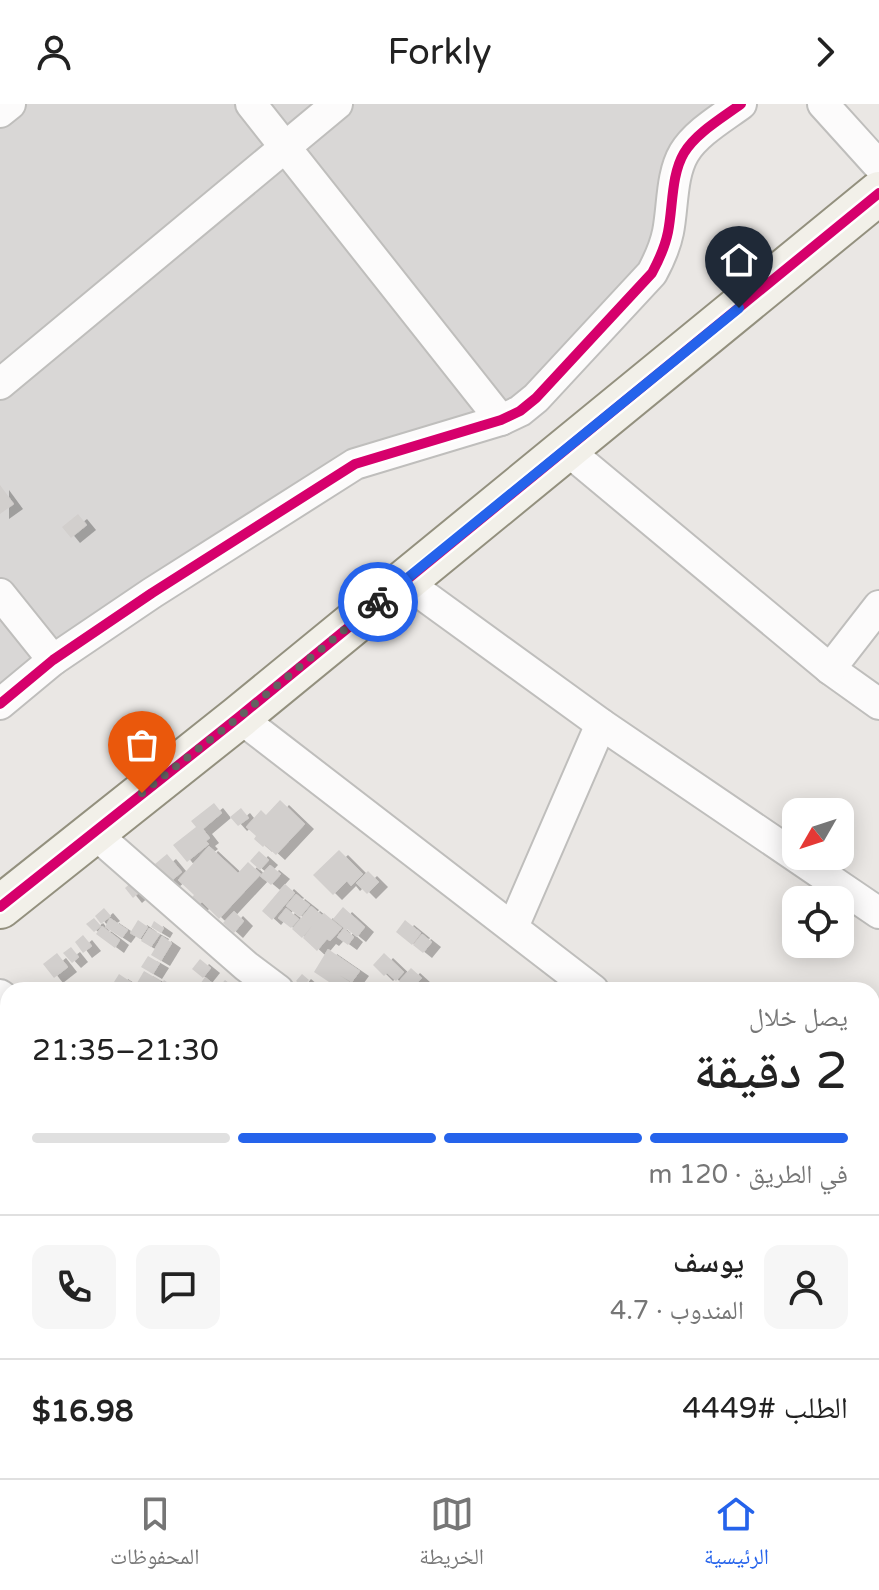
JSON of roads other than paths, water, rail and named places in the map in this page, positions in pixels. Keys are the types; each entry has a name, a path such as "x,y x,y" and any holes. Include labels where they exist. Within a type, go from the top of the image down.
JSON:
{"street":[{"path":"0,112 10,104"},
{"path":"251,104 501,420"},
{"path":"0,384 337,104"},
{"path":"0,704 53,660 152,593 355,464 501,420 520,411 536,398 652,273 668,234 683,154 693,141 741,104"},
{"path":"823,104 879,166"},
{"path":"0,907 874,207"},
{"path":"567,450 830,669 879,704"},
{"path":"404,581 601,724 879,913"},
{"path":"0,594 53,660"},
{"path":"830,669 879,606"},
{"path":"239,717 583,982"},
{"path":"513,927 601,724"},
{"path":"93,832 267,982"}]}
